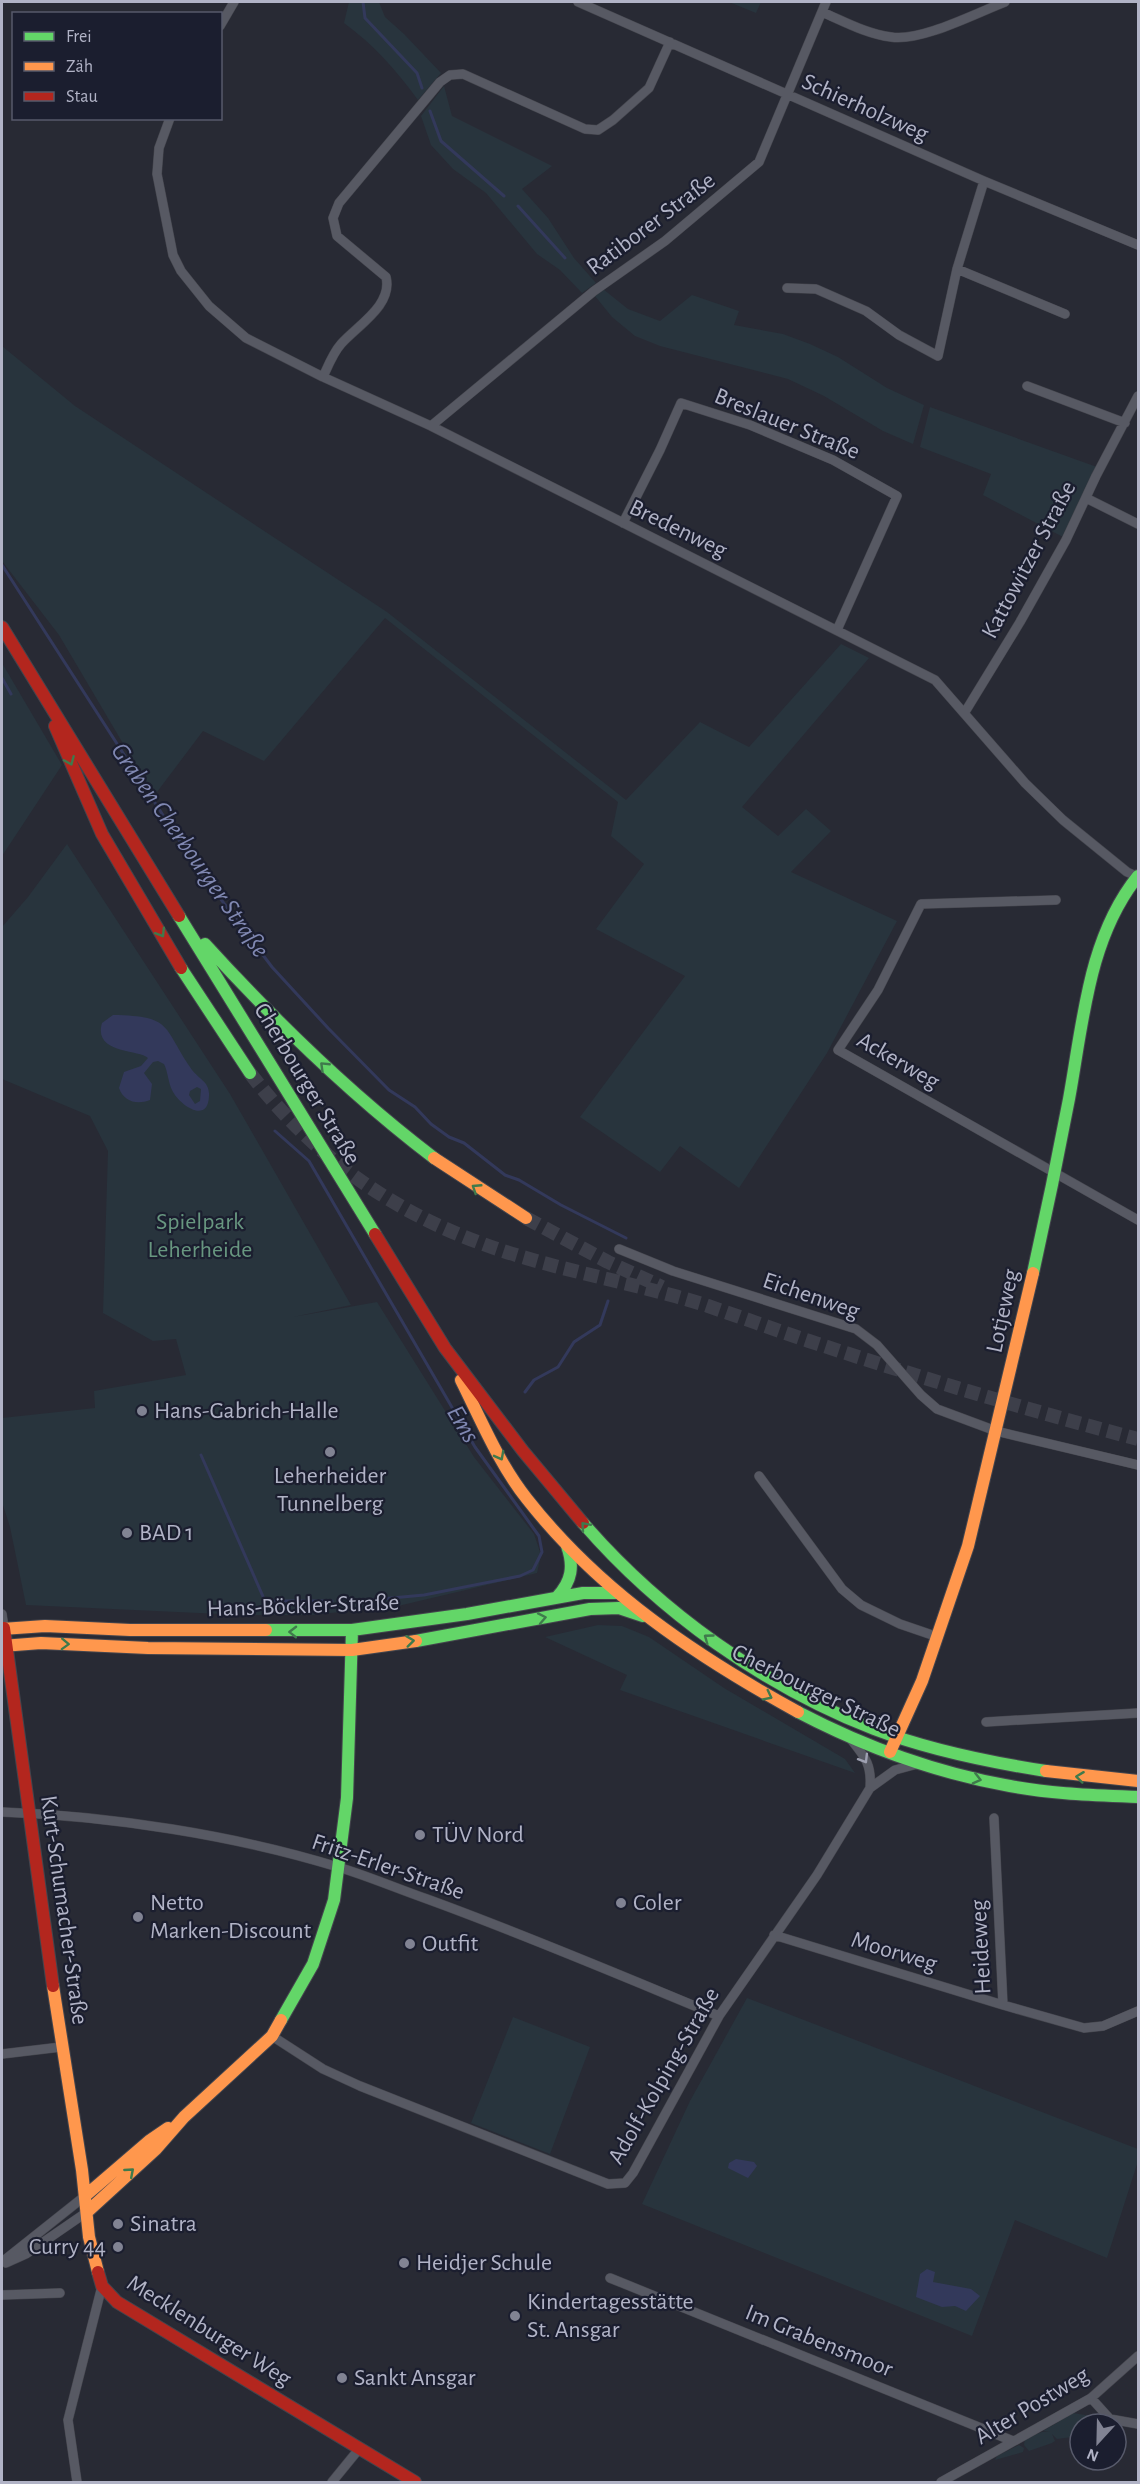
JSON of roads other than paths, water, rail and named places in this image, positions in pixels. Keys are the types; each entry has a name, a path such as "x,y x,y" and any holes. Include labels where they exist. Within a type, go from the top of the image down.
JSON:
{"street":[{"path":"222,23 234,2"},
{"name":"Schierholzweg","path":"578,2 596,5 787,96 1138,245"},
{"name":"Ratiborer Straße","path":"430,426 594,291 665,241 759,162 826,2"},
{"path":"822,12 866,31 894,38 920,36 1005,2"},
{"path":"323,377 339,346 385,299 388,286 386,277 338,236 333,218 339,203 440,82 450,75 463,74 585,129 598,130 614,120 649,88 670,42"},
{"name":"Bredenweg","path":"169,120 159,148 157,174 173,255 181,271 209,306 246,338 323,377 430,426 935,680 1011,769 1050,807 1095,846 1138,877"},
{"path":"786,288 816,289 866,311 899,335 938,356 957,269 984,181"},
{"path":"957,269 1065,314"},
{"path":"1027,386 1125,423"},
{"name":"Kattowitzer Straße","path":"964,712 1020,622 1066,540 1138,396"},
{"name":"Breslauer Straße","path":"623,523 681,403 750,425 833,460 897,496 837,630"},
{"path":"1086,498 1138,524"},
{"name":"Cherbourger Straße","path":"2,627 445,1348 502,1462 528,1500 567,1546 618,1593 656,1623 736,1679 845,1733 921,1763 994,1783 1041,1791 1138,1797"},
{"path":"38,688 102,834 194,989 250,1073"},
{"name":"Lotjeweg","path":"890,1752 922,1681 968,1546 1013,1364 1054,1172 1095,958 1119,902 1138,877"},
{"name":"Ackerweg","path":"1056,900 921,904 878,990 838,1050 1138,1220"},
{"path":"180,916 239,982 366,1105 457,1175 526,1218"},
{"name":"Eichenweg","path":"619,1249 673,1271 856,1329 877,1345 921,1395 937,1409 996,1431 1138,1465"},
{"name":"Cherbourger Straße","path":"445,1348 552,1487 625,1568 666,1605 709,1638 761,1672 823,1705 897,1737 1045,1772 1138,1781"},
{"path":"759,1476 842,1589 861,1605 900,1624 938,1637"},
{"path":"557,1597 565,1590 571,1576 572,1566 567,1546"},
{"path":"603,1608 610,1603 623,1585 625,1568"},
{"name":"Hans-Böckler-Straße","path":"3,1629 45,1626 130,1630 352,1630 466,1614 583,1593 618,1593 651,1597 666,1605"},
{"name":"Hans-Böckler-Straße","path":"4,1646 42,1643 148,1648 352,1650 603,1608 637,1613 656,1623"},
{"name":"Kurt-Schumacher-Straße","path":"2,1614 4,1646 87,2212"},
{"path":"2,2264 26,2254 87,2212 156,2149 184,2118 272,2036 313,1964 331,1911 348,1785 352,1630"},
{"path":"986,1722 1138,1713"},
{"path":"845,1733 867,1760 871,1773 870,1788"},
{"name":"Adolf-Kolping-Straße","path":"272,2036 322,2069 360,2086 608,2184 625,2183 633,2173 719,2016 817,1875 870,1788 895,1770 921,1763"},
{"name":"Fritz-Erler-Straße","path":"2,1812 29,1813 180,1832 251,1845 338,1867 502,1927 719,2016"},
{"name":"Heideweg","path":"994,1818 1003,2005 1084,2028 1103,2026 1138,2011"},
{"name":"Moorweg","path":"774,1935 1003,2005"},
{"path":"2,2054 62,2047"},
{"path":"2,2264 149,2141 184,2118"},
{"name":"Mecklenburger Weg","path":"87,2212 89,2237 102,2286 117,2302 415,2482"},
{"name":"Im Grabensmoor","path":"610,2278 1013,2441"},
{"path":"77,2482 68,2420 102,2286"},
{"path":"2,2295 60,2293"},
{"name":"Alter Postweg","path":"941,2482 1091,2397 1138,2356"},
{"path":"1091,2397 1110,2419 1138,2424"},
{"path":"332,2482 359,2448"}],"water":[{"path":"113,1015 133,1016 147,1018 164,1027 192,1070 208,1087 209,1096 204,1109 193,1110 176,1096 164,1064 158,1061 153,1062 144,1073 152,1084 150,1100 136,1102 124,1096 119,1088 124,1072 141,1066 148,1058 110,1045 101,1033 102,1023","holes":["197,1087 201,1089 200,1101 195,1104 189,1095 190,1091"]},
{"path":"736,2159 754,2162 757,2166 748,2178 728,2168 729,2163"},
{"path":"927,2269 935,2272 933,2282 971,2289 980,2296 966,2311 955,2306 942,2307 916,2297 920,2274"}],"waterway":[{"path":"363,2 365,18 417,73 422,88"},
{"path":"430,111 441,141 504,196"},
{"path":"518,206 565,258"},
{"name":"Graben Cherbourger Straße","path":"2,565 195,865 272,967 328,1028 389,1090 415,1107 431,1124 449,1137 464,1143 505,1175 519,1180 561,1205 626,1238"},
{"name":"Ems","path":"2,678 11,694"},
{"name":"Ems","path":"275,1131 309,1161 475,1447 539,1536 542,1552 533,1570 520,1576 424,1595 359,1601"},
{"name":"Graben Cherbourger Straße","path":"525,1392 534,1380 558,1367 574,1342 600,1325 608,1301"},
{"name":"Ems","path":"201,1455 265,1601 332,1601"}],"tunnel":[{"path":"250,1073 307,1137 339,1165 372,1189 445,1229 526,1258 702,1304 932,1380 1138,1439"},
{"path":"526,1218 608,1262 662,1287"}],"place":[{"name":"Hans-Gabrich-Halle","path":"142,1411"},
{"name":"Leherheider Tunnelberg","path":"330,1452"},
{"name":"BAD 1","path":"127,1533"},
{"name":"TÜV Nord","path":"420,1835"},
{"name":"Coler","path":"621,1903"},
{"name":"Netto Marken-Discount","path":"138,1917"},
{"name":"Outfit","path":"410,1944"},
{"name":"Sinatra","path":"118,2224"},
{"name":"Curry 44","path":"118,2247"},
{"name":"Heidjer Schule","path":"404,2263"},
{"name":"Kindertagesstätte St. Ansgar","path":"515,2316"},
{"name":"Sankt Ansgar","path":"342,2378"}],"park label":[{"name":"Spielpark Leherheide","path":"200,1236"}]}
